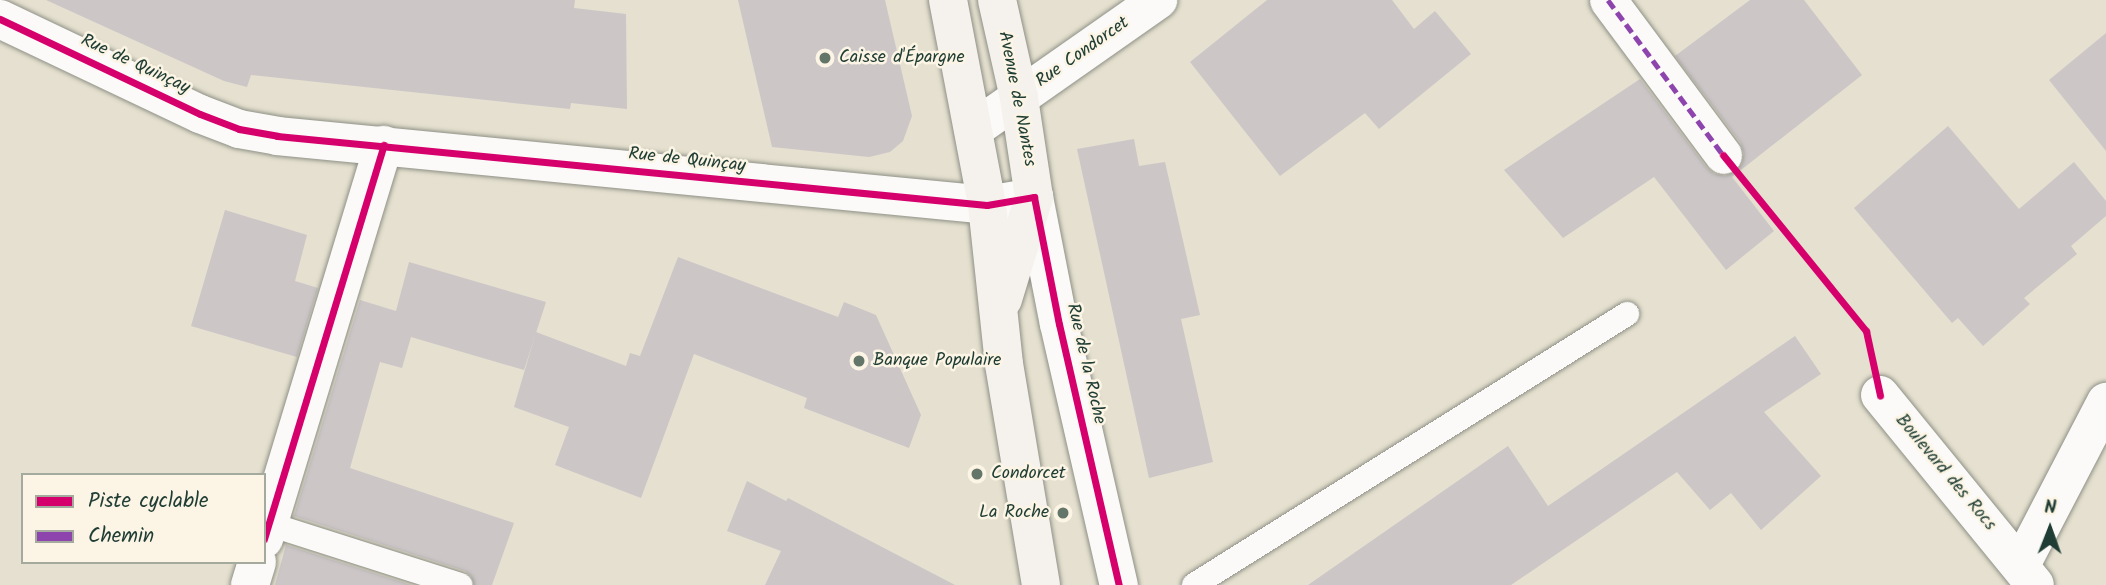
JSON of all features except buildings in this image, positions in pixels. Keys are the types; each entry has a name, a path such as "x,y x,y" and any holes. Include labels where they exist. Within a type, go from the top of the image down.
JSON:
{"main road":[{"name":"Avenue de Nantes","path":"948,0 987,205 998,318 1041,585"},
{"name":"Avenue de Nantes","path":"997,0 1019,98 1034,197 998,318"}],"street":[{"name":"Rue Condorcet","path":"974,129 1157,0"},
{"path":"1608,0 1723,155"},
{"name":"Rue de Quinçay","path":"0,19 239,129 277,136 987,205"},
{"path":"267,531 383,145"},
{"path":"987,205 1034,197"},
{"name":"Rue de la Roche","path":"1034,197 1059,324 1119,585"},
{"name":"Boulevard des Rocs","path":"1880,396 2028,575"},
{"path":"2028,575 2106,402"},
{"path":"250,585 256,564"}],"lane":[{"path":"1194,585 1627,314"},
{"path":"267,531 460,585"}],"marked path":[{"path":"1608,0 1727,160"}],"cycle path":[{"path":"0,19 200,114 239,129 277,136 987,205 1034,197 1059,324 1119,585"},
{"path":"266,532 384,145"},
{"path":"1723,155 1866,331 1880,395"}],"place":[{"name":"Caisse d'Épargne","path":"825,58"},
{"name":"Banque Populaire","path":"859,361"},
{"name":"Condorcet","path":"977,474"},
{"name":"La Roche","path":"1063,513"}]}
